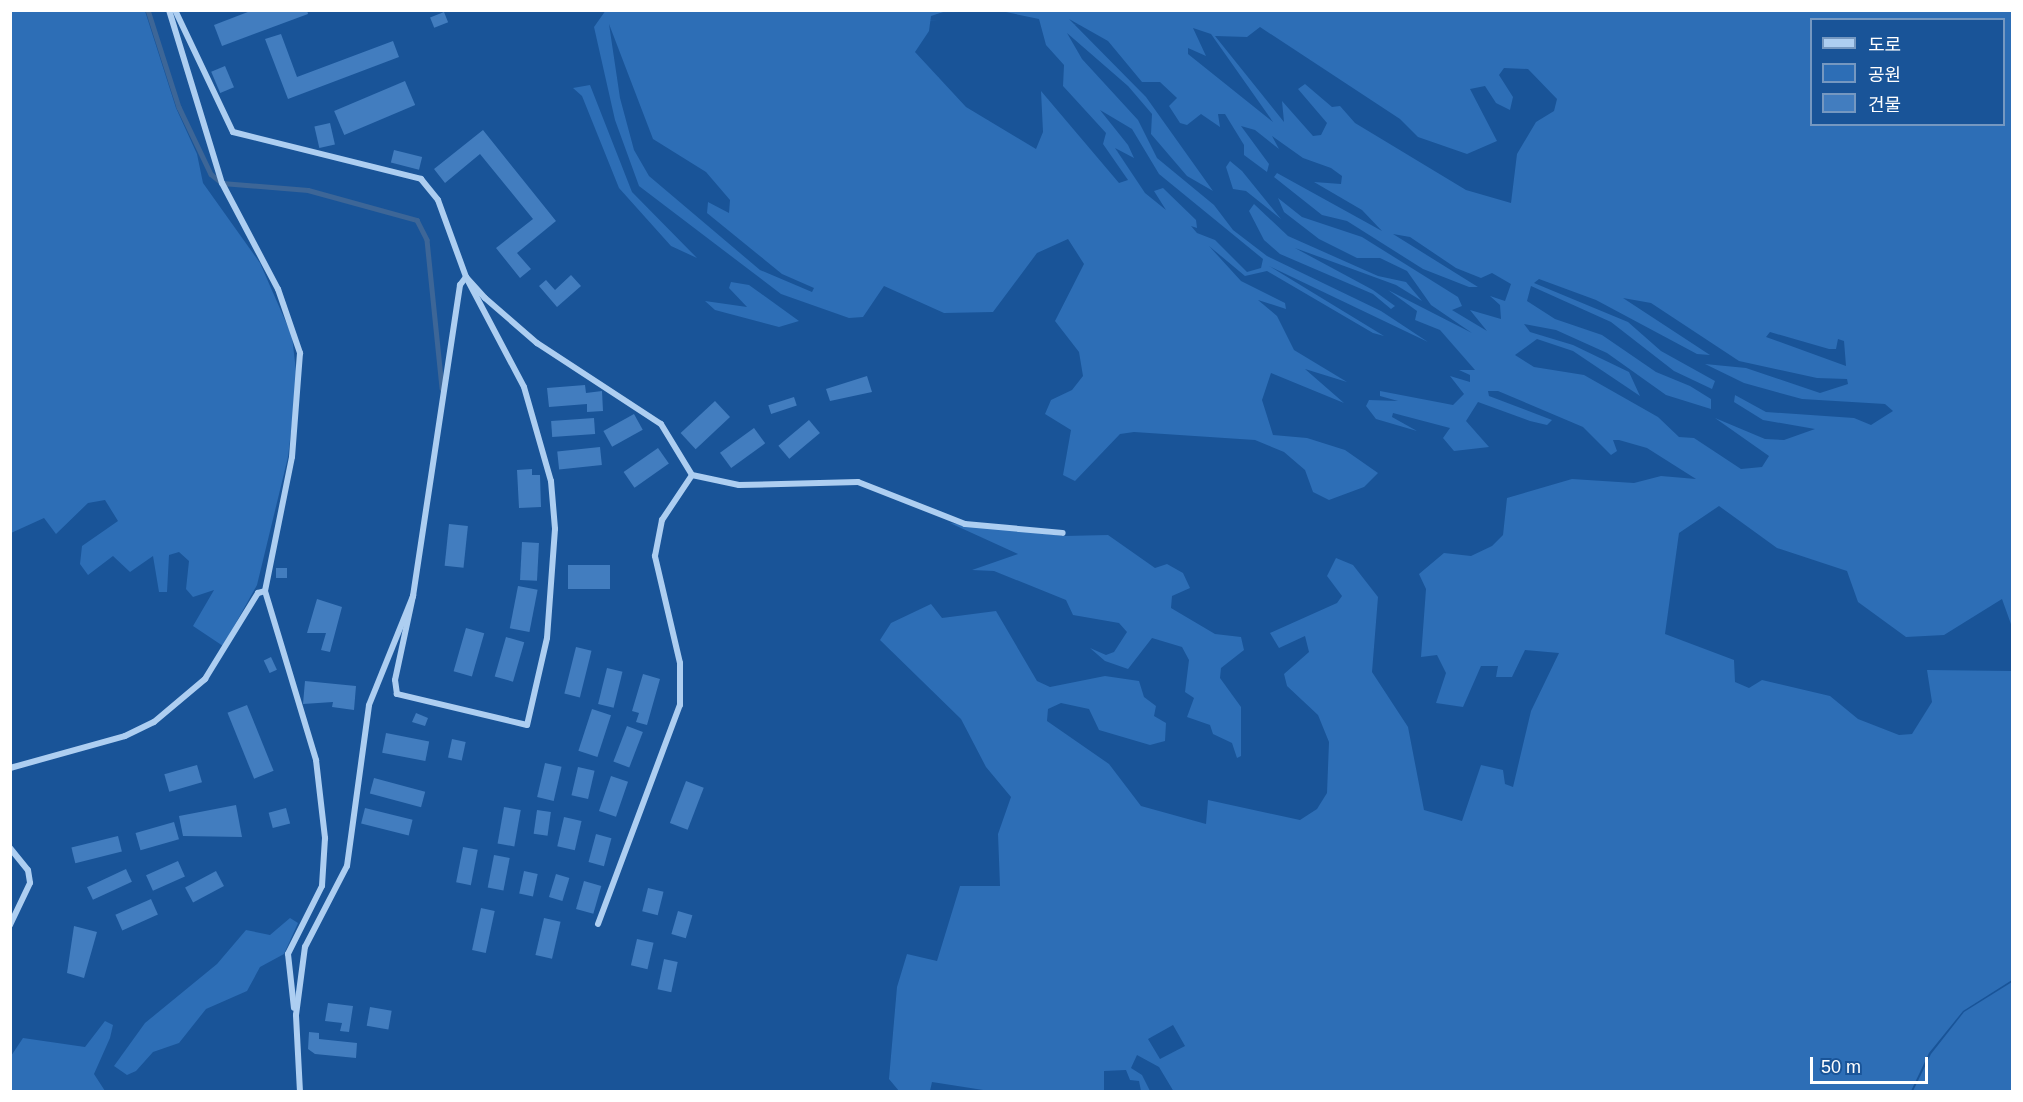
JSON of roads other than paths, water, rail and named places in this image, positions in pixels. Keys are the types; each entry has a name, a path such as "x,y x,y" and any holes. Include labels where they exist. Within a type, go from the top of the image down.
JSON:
{"street":[{"path":"169,10 222,183 278,289 300,353 292,457 265,591 316,760 325,838 325,877 288,954 296,1015 300,1092"},
{"path":"175,10 233,132 421,179 438,200 466,277 524,387 551,481 555,529 547,638 528,724 397,694 394,680 413,596 460,285 466,277"},
{"path":"466,277 537,343 661,424 692,475 739,485 858,482 965,524 1063,533"},
{"path":"598,924 680,705 680,663 655,556 662,520 692,475"},
{"path":"10,768 125,736 154,722 205,679 258,593 265,591"},
{"path":"296,1015 305,947 347,866 369,705 413,596"},
{"path":"10,848 28,870 30,883 10,925"}],"waterway":[{"path":"148,10 179,107 211,174 222,183 308,190 417,220 427,240 442,388"}]}
